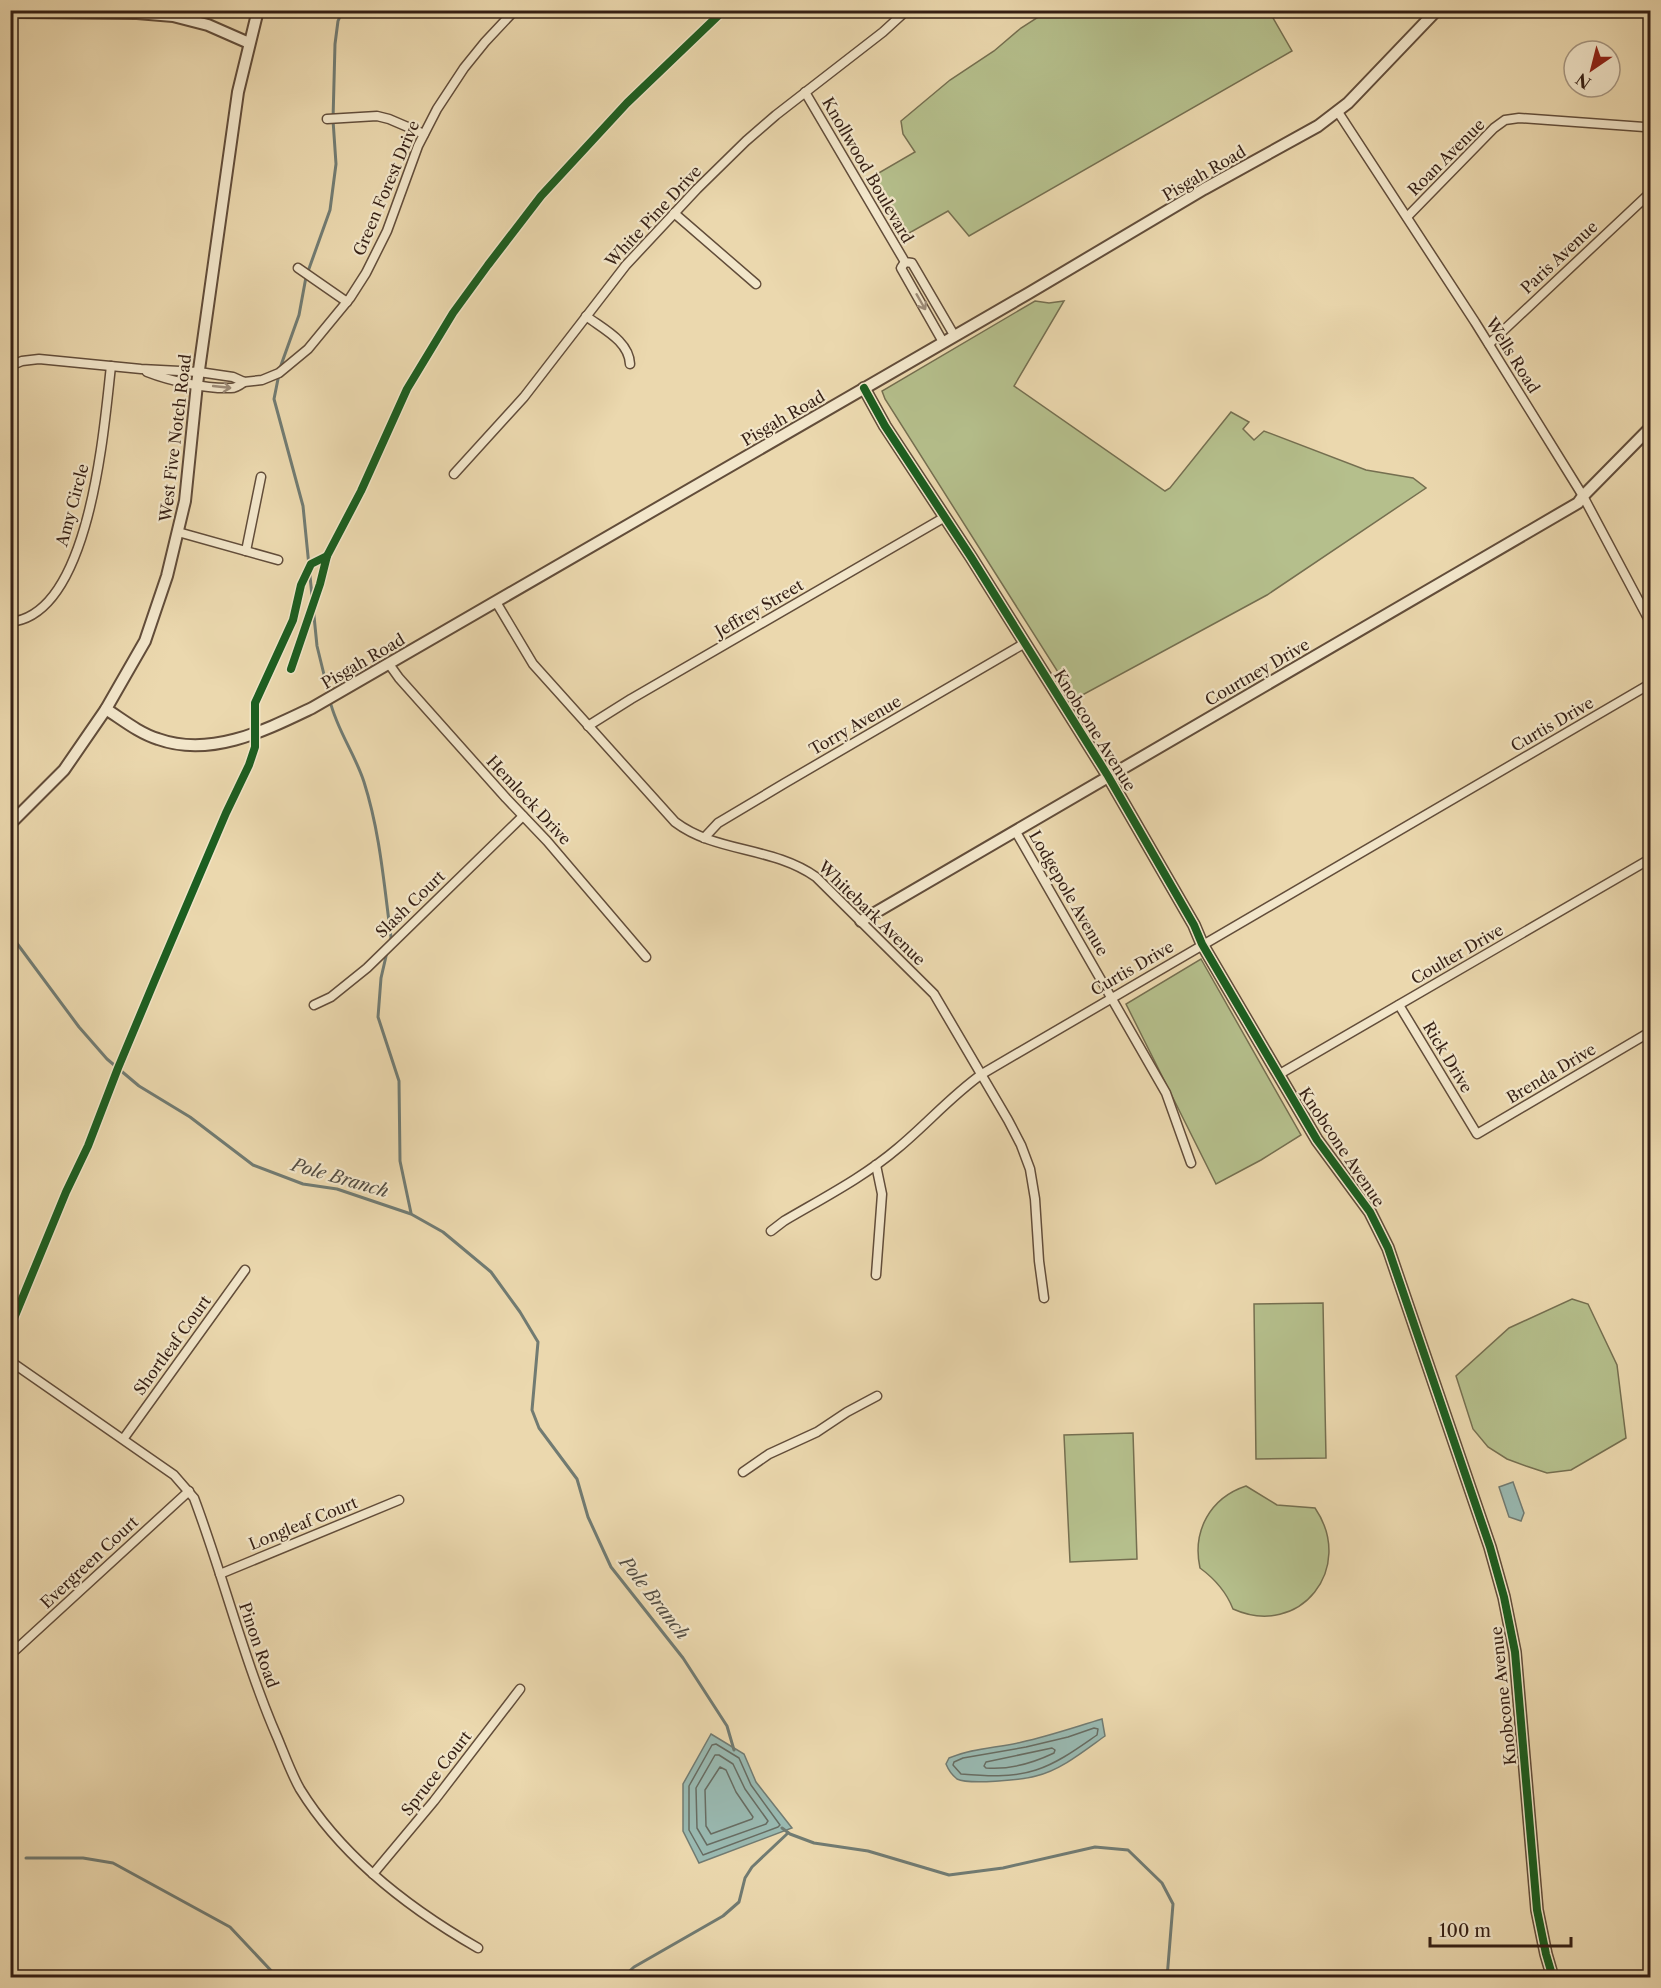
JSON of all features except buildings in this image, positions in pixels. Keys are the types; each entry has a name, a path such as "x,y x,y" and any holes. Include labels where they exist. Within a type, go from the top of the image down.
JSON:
{"street":[{"name":"West Five Notch Road","path":"10,824 64,770 106,709 145,641 167,576 184,501 197,384 238,92 258,10"},
{"name":"Green Forest Drive","path":"141,369 199,372 253,382 270,377 298,359 347,302 366,273 387,231 424,134 437,108 464,68 515,10"},
{"name":"White Pine Drive","path":"454,474 524,397 626,265 674,213 746,141 867,45 907,10"},
{"name":"Pisgah Road","path":"106,709 159,740 187,745 221,742 254,734 277,725 389,664 1204,189 1318,126 1338,112 1437,10"},
{"path":"10,12 137,13 173,16 208,25 249,43"},
{"name":"Knollwood Boulevard","path":"805,92 905,262"},
{"name":"Wells Road","path":"1338,112 1489,344 1583,496 1650,622"},
{"path":"327,119 377,116 424,134"},
{"name":"Roan Avenue","path":"1407,217 1494,128 1505,120 1531,119 1644,127 1650,130"},
{"name":"Paris Avenue","path":"1489,344 1650,193"},
{"path":"674,213 756,284"},
{"name":"Knollwood Boulevard","path":"905,262 912,263 954,335"},
{"name":"Knollwood Boulevard","path":"905,262 901,268 943,342"},
{"path":"298,268 347,302"},
{"path":"586,316 623,344 629,354 630,364"},
{"path":"10,366 22,361 39,359 141,369"},
{"name":"Amy Circle","path":"10,622 27,617 52,597 64,580 78,549 94,493 111,366"},
{"name":"Green Forest Drive","path":"141,369 162,378 197,384 234,388 244,382"},
{"name":"Knobcone Avenue","path":"864,388 894,440 1108,776 1278,1075 1317,1140 1370,1212 1388,1248 1490,1547 1504,1597 1515,1652 1537,1910 1553,1977"},
{"name":"Courtney Drive","path":"861,921 1578,503 1650,428"},
{"path":"246,551 261,477"},
{"name":"Jeffrey Street","path":"588,726 945,517"},
{"path":"178,532 278,560"},
{"name":"Whitebark Avenue","path":"496,602 533,664 675,822 704,838 770,855 803,868 816,877 934,994 1021,1145 1030,1169 1044,1298"},
{"name":"Torry Avenue","path":"704,838 718,823 775,788 1025,644"},
{"name":"Hemlock Drive","path":"389,664 399,678 547,841 646,957"},
{"name":"Curtis Drive","path":"771,1231 900,1148 964,1086 982,1074 1650,684"},
{"name":"Slash Court","path":"314,1005 331,997 367,968 523,816"},
{"name":"Lodgepole Avenue","path":"1016,832 1166,1093 1191,1163"},
{"name":"Coulter Drive","path":"1278,1075 1650,859"},
{"name":"Rick Drive","path":"1399,1005 1471,1125"},
{"name":"Brenda Drive","path":"1471,1125 1477,1134 1650,1032"},
{"path":"876,1165 882,1194 876,1275"},
{"name":"Shortleaf Court","path":"124,1438 245,1270"},
{"name":"Pinon Road","path":"10,1361 124,1438 174,1475 189,1491 206,1529 268,1717 293,1776 302,1791 329,1828 373,1874 448,1931 478,1948"},
{"path":"743,1472 769,1454 818,1432 847,1412 877,1396"},
{"name":"Evergreen Court","path":"10,1655 189,1491"},
{"name":"Longleaf Court","path":"220,1574 399,1500"},
{"name":"Spruce Court","path":"373,1874 434,1801 520,1689"}],"green space":[{"path":"1049,10 1269,11 1292,51 969,236 948,211 904,236 870,178 915,152 903,134 901,121 950,80"},
{"path":"1035,301 1049,303 1064,301 1014,386 1165,491 1170,488 1231,412 1249,422 1243,429 1254,440 1264,431 1366,470 1413,478 1426,488 1267,595 1075,699 882,391"},
{"path":"1201,959 1301,1135 1216,1184 1126,1004"},
{"path":"1572,1299 1588,1304 1617,1365 1626,1438 1571,1470 1547,1473 1507,1459 1488,1447 1473,1429 1456,1376 1509,1328"},
{"path":"1323,1303 1326,1458 1256,1459 1254,1304"},
{"path":"1133,1433 1137,1559 1070,1562 1064,1435"},
{"path":"1246,1486 1277,1505 1315,1508 1326,1531 1329,1553 1325,1574 1314,1592 1299,1606 1280,1614 1257,1616 1233,1609 1220,1586 1200,1568 1199,1541 1206,1518 1222,1499"}],"water":[{"path":"1513,1482 1524,1513 1521,1521 1509,1517 1499,1487"},
{"path":"1102,1719 1105,1736 1063,1765 1036,1776 995,1781 963,1781 950,1772 946,1764 949,1758 967,1752 1032,1740"},
{"path":"711,1734 744,1754 756,1782 792,1828 699,1863 683,1831 683,1784"}],"waterway":[{"path":"280,368 299,315 306,277 330,210 336,164 333,120 335,44 338,21 343,10"},
{"path":"279,374 274,399 303,506 317,646 329,695"},
{"path":"330,701 364,782 374,820 381,859 390,943"},
{"name":"Pole Branch","path":"10,934 79,1027 107,1059 139,1086 190,1117 253,1165 303,1184 337,1189 411,1214 443,1232 491,1272 538,1342 532,1410 539,1428 577,1479 588,1517 611,1567 683,1658 727,1726 734,1750"},
{"path":"387,952 381,978 378,1017 399,1081 400,1161 411,1213"},
{"name":"Pole Branch","path":"782,1828 790,1834 814,1843 868,1851 949,1875 1003,1868 1095,1847 1128,1850 1162,1883 1173,1904 1167,1978"},
{"path":"622,1978 634,1967 723,1916 739,1902 745,1878 752,1867 788,1833"},
{"path":"26,1858 83,1858 113,1863 230,1927 278,1978"}],"cycle path":[{"path":"10,1328 66,1192 88,1146 154,982 226,813 249,765 255,747 255,703 293,620 301,585 311,564 327,556 361,491 407,389 453,313 488,265 541,196 627,103 724,10"},
{"path":"864,388 885,426 971,557 1108,776 1194,925 1202,944 1317,1140 1370,1212 1388,1248 1490,1547 1504,1597 1515,1652 1537,1910 1553,1978"},
{"path":"291,669 320,584 327,556"}]}
